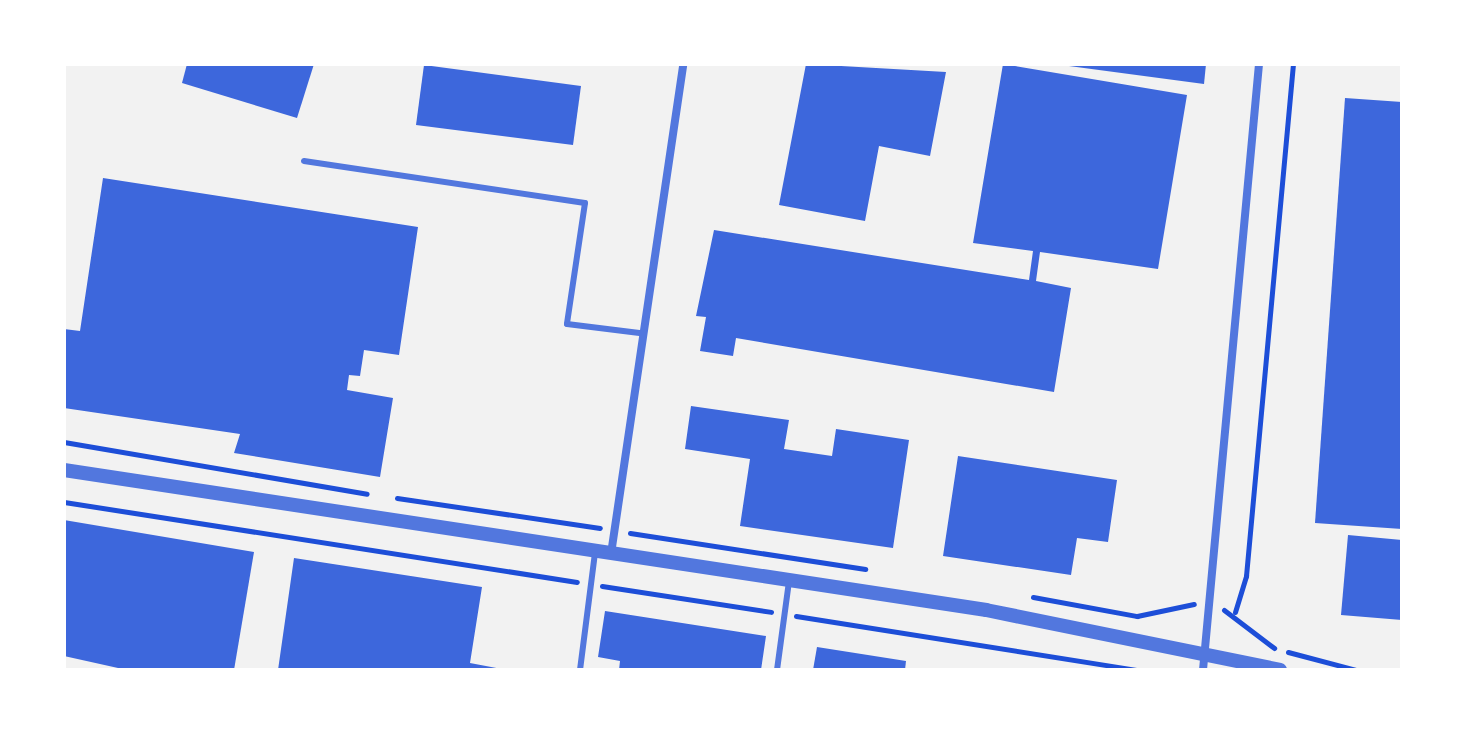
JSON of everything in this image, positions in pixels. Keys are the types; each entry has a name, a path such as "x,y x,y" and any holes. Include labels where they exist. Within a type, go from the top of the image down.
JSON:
{"street":[{"path":"603,554 614,530 639,333 683,64"},
{"path":"1203,670 1206,606 1259,64"},
{"path":"64,470 789,581 1204,651 1280,670"}],"lane":[{"path":"304,161 585,203 567,324 639,333"},
{"path":"580,670 603,554"},
{"path":"777,670 789,581"}],"path":[{"path":"1235,612 1246,576 1293,64"},
{"path":"64,442 614,530"},
{"path":"1206,606 1235,612 1266,644 1356,670"}],"building":[{"path":"187,64 314,64 297,118 182,83"},
{"path":"806,64 946,72 930,156 879,146 865,221 779,205"},
{"path":"1003,64 1187,95 1158,269 1040,252 1036,281 1071,288 1054,392 736,338 733,356 700,351 706,317 696,316 714,230 1029,280 1033,251 973,243"},
{"path":"1054,64 1206,64 1204,84"},
{"path":"424,65 581,86 573,145 416,125"},
{"path":"1345,98 1402,102 1402,529 1315,523"},
{"path":"103,178 418,227 399,355 364,350 360,376 349,375 347,390 393,398 380,477 234,453 240,434 64,408 64,329 80,331"},
{"path":"691,406 789,420 784,449 832,456 836,429 909,440 893,548 740,526 750,459 685,449"},
{"path":"958,456 1117,480 1108,542 1077,538 1071,575 943,556"},
{"path":"64,520 254,552 234,670 127,670 64,656"},
{"path":"1348,535 1402,540 1402,620 1341,615"},
{"path":"294,558 482,587 470,663 507,670 278,670"},
{"path":"605,611 766,636 761,670 619,670 620,661 598,657"},
{"path":"817,647 906,661 905,670 813,670"}]}
